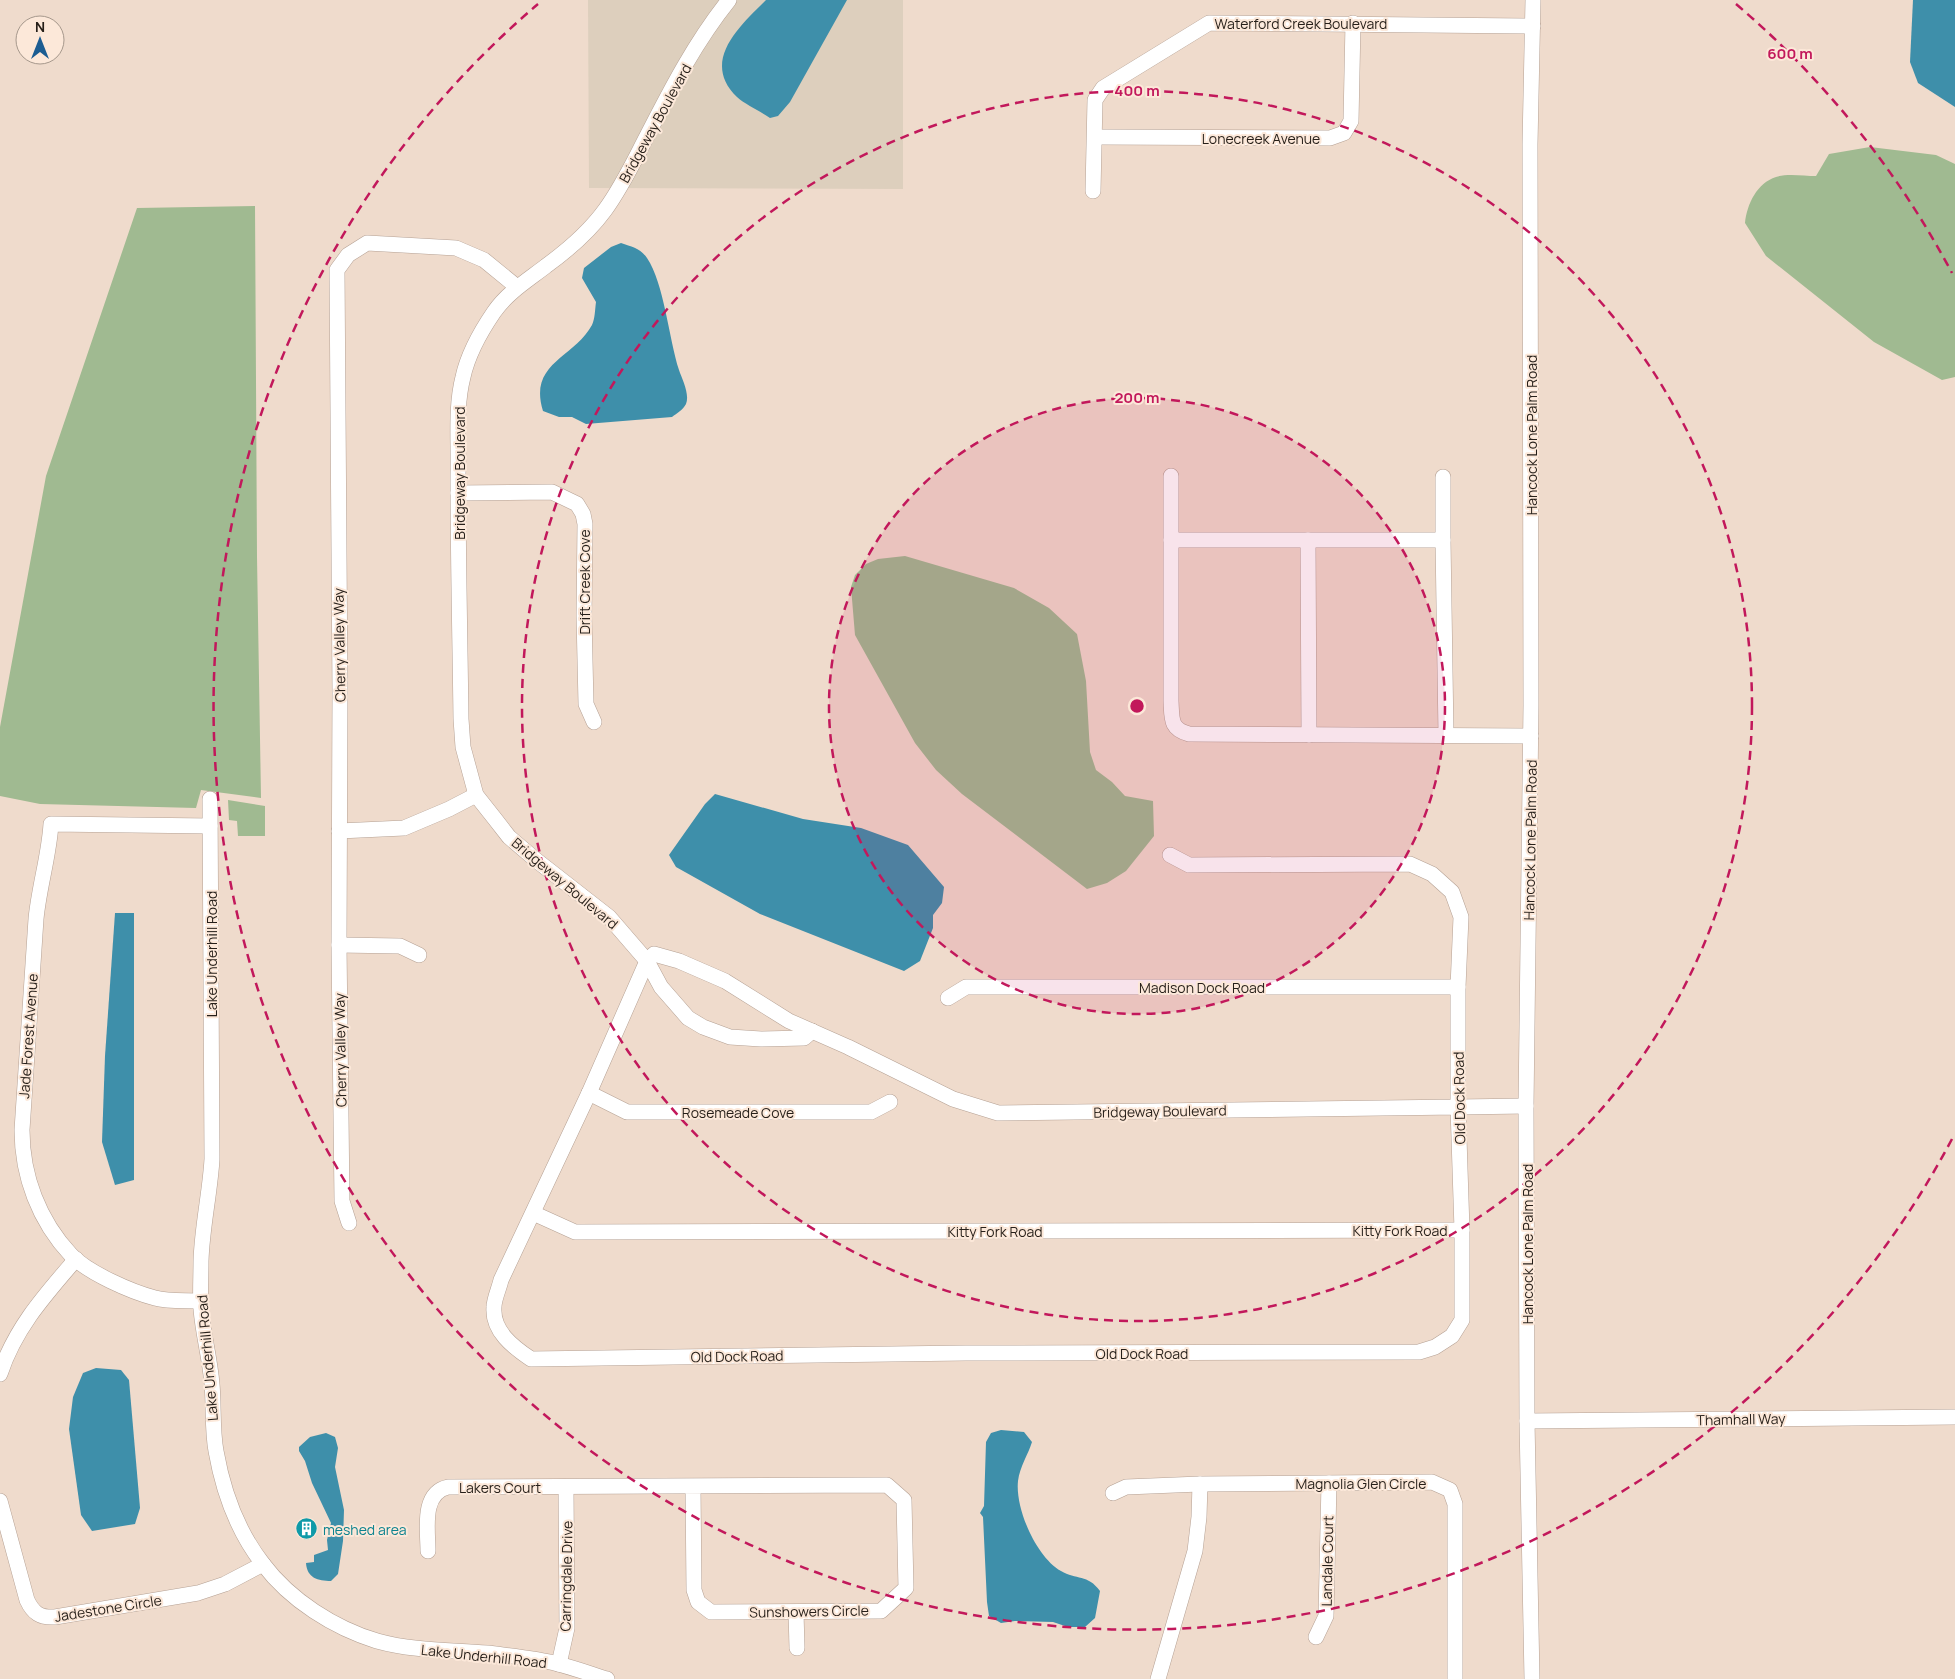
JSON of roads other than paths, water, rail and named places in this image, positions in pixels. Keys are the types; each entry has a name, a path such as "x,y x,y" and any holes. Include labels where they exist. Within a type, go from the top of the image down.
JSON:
{"street":[{"name":"Bridgeway Boulevard","path":"729,0 715,17 605,211 581,238 547,266 517,287 496,309 481,331 463,377 459,397 458,493 463,747 476,795 509,837 609,917 647,961 661,986 688,1018 703,1027 730,1037 761,1039 804,1038 812,1031"},
{"name":"Hancock Lone Palm Road","path":"1532,1679 1527,1421 1526,1106 1531,736 1530,144 1533,0"},
{"name":"Waterford Creek Boulevard","path":"1093,191 1095,100 1103,88 1209,23 1533,26"},
{"name":"Lonecreek Avenue","path":"1095,136 1330,138 1344,133 1351,121 1353,23"},
{"name":"Cherry Valley Way","path":"349,1222 342,1201 339,946 337,270 348,255 367,243 456,248 484,260 517,287"},
{"path":"1171,476 1171,701 1173,725 1179,731 1189,734 1531,736"},
{"path":"1443,477 1446,735"},
{"name":"Drift Creek Cove","path":"458,493 552,492 577,504 583,514 585,524 584,616 586,704 594,722"},
{"path":"1171,540 1443,540"},
{"path":"1308,540 1309,735"},
{"path":"339,831 404,828 476,795"},
{"name":"Lake Underhill Road","path":"210,799 212,1159 203,1242 201,1301 212,1382 214,1443 220,1473 233,1512 262,1564 307,1606 336,1624 363,1636 407,1647 517,1657 559,1664 607,1679"},
{"name":"Jade Forest Avenue","path":"201,1301 157,1299 117,1285 76,1259 48,1224 38,1207 26,1171 22,1139 36,919 40,887 48,855 51,824 210,826"},
{"name":"Old Dock Road","path":"647,961 589,1093 501,1280 494,1307 496,1325 512,1346 531,1359 966,1353 1419,1352 1435,1347 1452,1336 1462,1320 1462,1230 1458,1107 1458,986 1461,917 1452,892 1432,874 1410,864 1189,865 1170,855"},
{"path":"339,946 400,946 418,955"},
{"name":"Bridgeway Boulevard","path":"647,961 654,954 710,974 725,981 788,1021 848,1047 952,1099 998,1113 1526,1106"},
{"name":"Madison Dock Road","path":"948,998 966,987 1458,986"},
{"name":"Rosemeade Cove","path":"589,1093 627,1112 871,1112 890,1102"},
{"name":"Kitty Fork Road","path":"533,1213 575,1232 1462,1230"},
{"path":"0,1374 12,1344 26,1320 76,1259"},
{"name":"Thamhall Way","path":"1527,1421 1955,1417"},
{"name":"Magnolia Glen Circle","path":"1113,1493 1126,1487 1200,1484 1432,1482 1450,1490 1455,1504 1455,1679"},
{"name":"Landale Court","path":"1316,1637 1326,1616 1329,1483"},
{"path":"1158,1679 1195,1551 1200,1484"},
{"name":"Sunshowers Circle","path":"566,1487 643,1485 693,1487 887,1485 904,1500 906,1588 881,1611 711,1612 698,1602 694,1590 693,1487"},
{"name":"Lakers Court","path":"428,1551 429,1504 436,1493 442,1489 448,1487 566,1487"},
{"name":"Carringdale Drive","path":"559,1664 567,1628 566,1487"},
{"name":"Jadestone Circle","path":"0,1501 27,1600 35,1613 44,1617 55,1617 198,1593 225,1584 262,1564"},
{"path":"796,1612 797,1648"}],"water":[{"path":"766,0 847,0 790,102 778,116 770,118 737,97 727,84 722,70 723,57 728,45 745,21"},
{"path":"1913,0 1955,0 1955,107 1918,83 1910,62"},
{"path":"621,243 642,252 653,269 662,296 675,357 684,382 686,404 682,410 672,417 586,424 572,417 559,417 543,411 540,395 542,382 547,371 575,346 593,323 596,302 582,278 584,268 611,247"},
{"path":"715,794 803,819 861,828 908,845 944,887 942,903 933,915 933,928 920,961 904,971 760,914 676,867 669,855 705,804"},
{"path":"115,913 134,913 134,1180 115,1185 102,1142 105,1056"},
{"path":"96,1368 121,1370 129,1380 140,1508 135,1524 92,1531 81,1515 69,1429 73,1397 83,1373"},
{"path":"1001,1430 1024,1432 1032,1442 1022,1465 1018,1481 1018,1492 1029,1531 1043,1555 1061,1571 1091,1582 1100,1591 1095,1618 1085,1627 1068,1627 1053,1622 1015,1621 1001,1623 989,1616 983,1517 980,1513 984,1506 986,1442 991,1433"},
{"path":"326,1433 335,1437 338,1448 335,1467 344,1510 343,1541 338,1574 331,1581 314,1578 307,1568 306,1563 314,1562 314,1555 328,1550 327,1540 331,1523 299,1451 299,1447 310,1437"}],"place":[{"name":"meshed area","path":"307,1529"}]}
